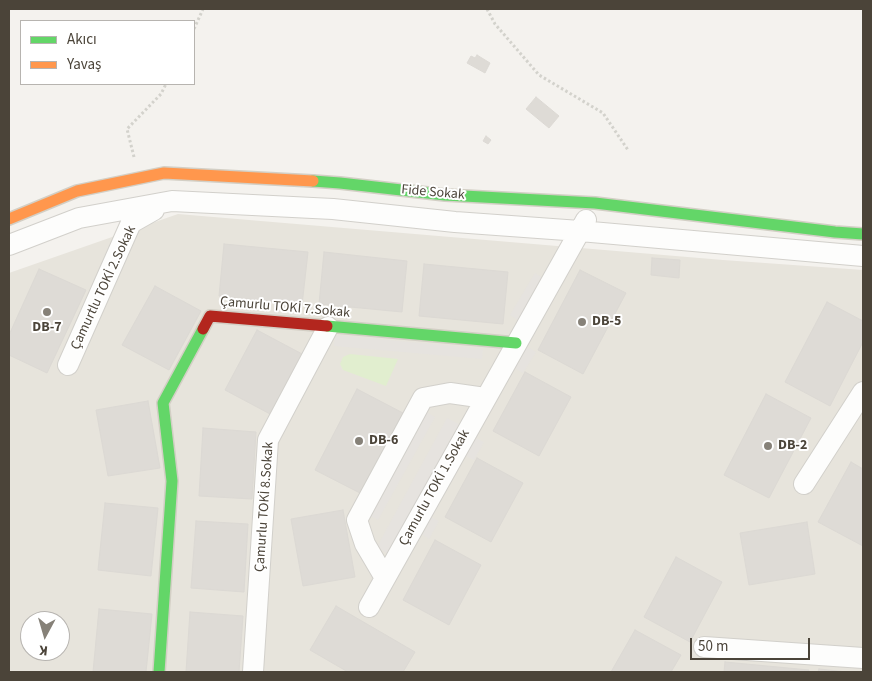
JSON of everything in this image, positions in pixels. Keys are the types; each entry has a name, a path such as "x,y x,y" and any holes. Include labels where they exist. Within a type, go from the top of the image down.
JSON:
{"street":[{"name":"Fide Sokak","path":"9,219 77,191 164,173 340,183 445,195 596,203 863,234"},
{"name":"Fide Sokak","path":"9,245 79,218 172,201 333,209 455,222 863,256"},
{"name":"Çamurtlu TOKİ 2.Sokak","path":"68,365 131,223 172,201"},
{"name":"Çamurlu TOKİ 1.Sokak","path":"369,607 596,203"},
{"name":"Çamurlu TOKİ 7.Sokak","path":"159,672 172,481 163,403 210,316 516,343"},
{"name":"Çamurlu TOKİ 8.Sokak","path":"253,672 268,440 328,327"},
{"path":"385,578 365,544 357,520 422,398 450,392 485,398"},
{"path":"804,484 863,392"},
{"path":"704,647 863,658"}],"path":[{"path":"195,27 203,9"},
{"path":"487,9 495,24 539,75 603,113 628,150"},
{"path":"139,179 127,129 161,94 166,85"}],"shaded area":[{"path":"178,214 863,270 863,672 9,672 9,273"},
{"path":"535,273 546,280 521,322 510,315"},
{"path":"335,335 483,349 482,359 334,346"},
{"path":"526,346 536,352 523,373 513,367"},
{"path":"425,411 435,417 378,520 369,515"},
{"path":"447,418 459,424 388,554 377,547"},
{"path":"474,437 484,442 474,460 464,455"},
{"path":"429,516 439,521 429,539 420,533"}],"green space":[{"path":"350,354 398,359 386,386 343,370 340,364 343,357"}],"building":[{"path":"477,55 490,63 485,73 467,63 471,56 475,58"},
{"path":"536,97 559,116 549,128 526,109"},
{"path":"486,136 491,140 488,144 483,141"},
{"path":"224,244 308,252 302,305 219,296"},
{"path":"324,252 407,261 402,312 319,304"},
{"path":"652,258 680,260 679,278 651,275"},
{"path":"424,264 508,272 503,324 419,316"},
{"name":"DB-7","path":"39,269 86,290 47,373 9,355 9,335"},
{"name":"DB-5","path":"580,270 626,293 583,374 538,350"},
{"path":"155,286 201,311 169,370 122,345"},
{"path":"827,302 863,321 863,342 830,406 785,382"},
{"path":"257,330 304,355 272,415 225,390"},
{"path":"525,372 571,397 539,456 493,431"},
{"name":"DB-6","path":"357,389 403,413 360,493 315,470"},
{"name":"DB-2","path":"766,394 811,418 769,498 724,475"},
{"path":"148,401 160,468 108,476 96,410"},
{"path":"203,428 256,432 252,499 199,496"},
{"path":"477,458 523,483 491,542 445,517"},
{"path":"851,462 863,469 863,546 818,522"},
{"path":"105,503 158,508 151,576 98,570"},
{"path":"343,510 355,577 303,586 291,519"},
{"path":"196,521 248,524 244,592 191,588"},
{"path":"807,522 815,574 749,585 740,533"},
{"path":"435,540 481,565 449,625 403,600"},
{"path":"676,557 722,582 690,642 644,617"},
{"path":"336,606 415,652 403,672 348,672 310,650"},
{"path":"99,609 152,614 146,672 93,672"},
{"path":"190,612 243,616 239,672 186,672"},
{"path":"635,630 681,655 671,672 611,672"},
{"path":"725,662 809,670 808,672 724,672"},
{"path":"819,669 847,672 818,672"}],"traffic: fast":[{"path":"313,181 445,195 595,203 863,234"},
{"path":"327,326 516,343"},
{"path":"159,672 172,481 163,403 203,329"}],"traffic: slow":[{"path":"9,219 77,191 164,173 313,181"}],"traffic: jam":[{"path":"203,329 210,316 327,326"}],"place":[{"name":"DB-7","path":"47,312"},
{"name":"DB-5","path":"582,322"},
{"name":"DB-6","path":"359,441"},
{"name":"DB-2","path":"768,446"}]}
